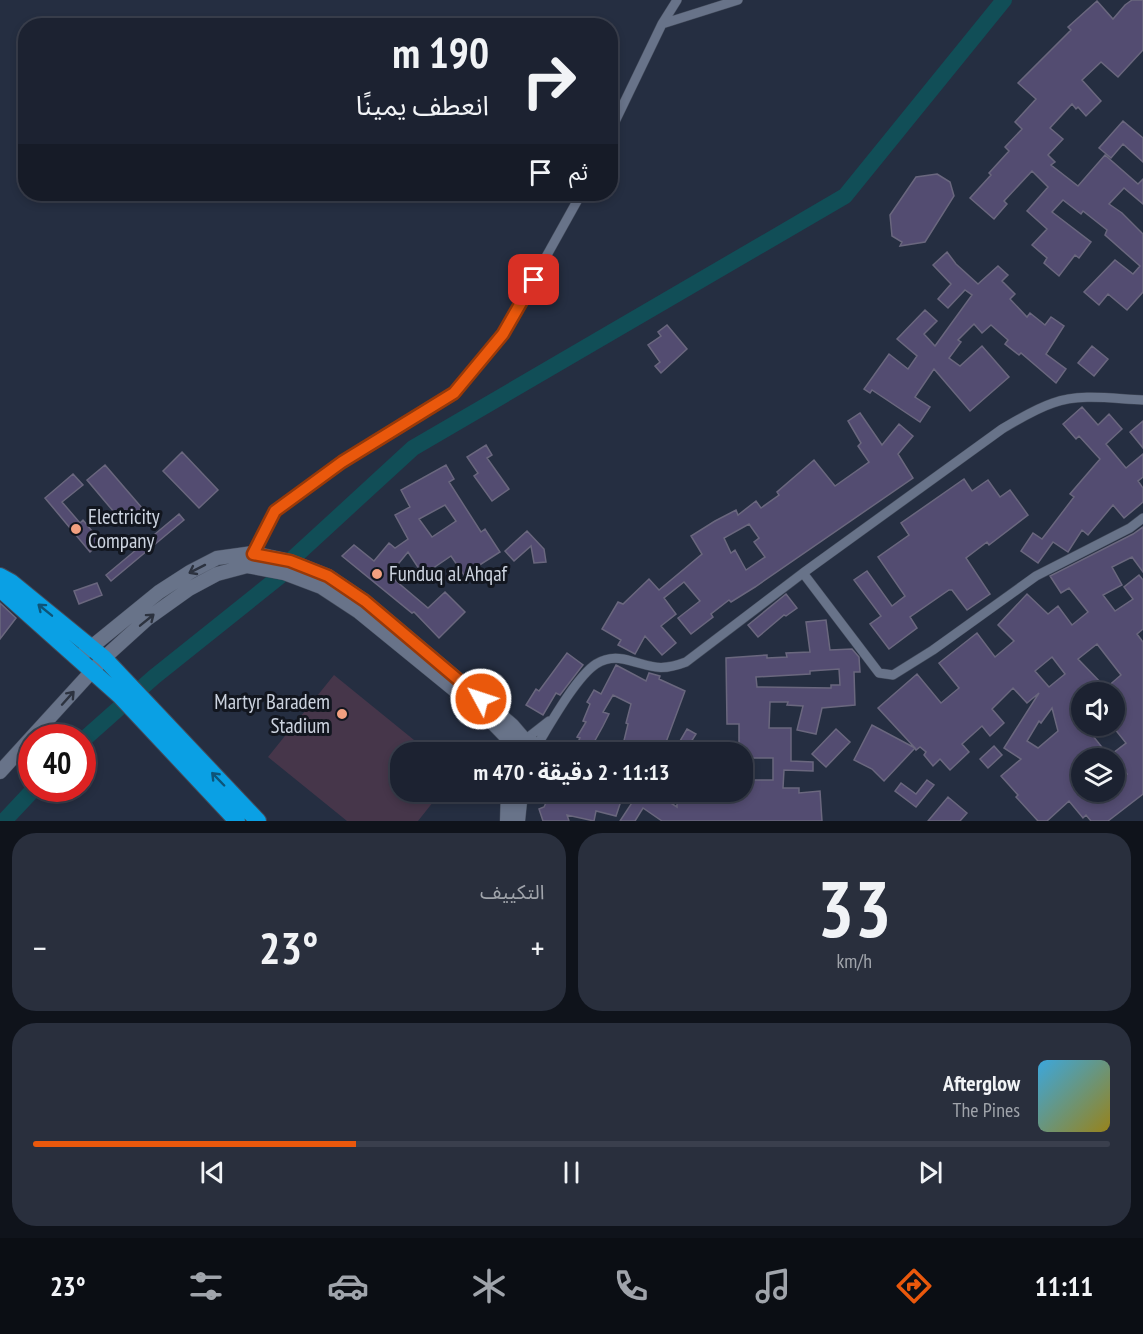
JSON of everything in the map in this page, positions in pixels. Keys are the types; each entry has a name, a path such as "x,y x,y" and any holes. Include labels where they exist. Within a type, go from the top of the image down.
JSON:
{"highway":[{"path":"0,576 11,582 124,690 237,821"},
{"path":"0,589 84,652"},
{"path":"139,707 258,821"}],"street":[{"path":"618,115 662,24 677,0"},
{"path":"662,24 738,0"},
{"path":"0,772 98,664 147,619 189,589 250,560 275,511 342,462 454,393 503,334 577,201"},
{"path":"529,742 552,720 584,675 595,664 617,658 660,669 686,662 803,573 1026,414 1054,402 1083,397 1143,400"},
{"path":"803,573 879,673 893,675 933,650 1036,576 1130,528 1143,518"},
{"path":"84,652 159,592 190,572 217,558 250,560 321,588 359,612 431,663 484,714 520,742"},
{"path":"507,821 508,802"},
{"path":"518,821 520,802"}],"shaded area":[{"name":"Martyr Baradem Stadium","path":"334,675 416,742 390,742 390,802 433,802 418,821 347,821 268,757"}],"building":[{"path":"1132,0 1143,0 1143,50 1118,77 1101,62 1082,80 1101,101 1086,116 1072,104 1050,128 1063,139 1048,155 1055,162 1051,165 1078,186 1105,155 1138,184 1143,179 1143,204 1124,188 1109,204 1122,213 1143,234 1143,292 1127,310 1108,294 1099,305 1084,292 1115,260 1133,274 1140,266 1105,235 1107,230 1083,211 1081,214 1063,200 1052,212 1091,242 1079,258 1075,255 1059,276 1044,263 1047,258 1032,245 1047,229 1027,211 1048,187 1032,171 1004,201 1007,204 994,219 970,198 1009,151 1005,147 1022,129 1015,122 1036,99 1018,83 1071,30 1068,27 1097,1 1113,19"},
{"path":"1123,121 1143,138 1143,162 1123,144 1111,158 1099,148"},
{"path":"937,174 950,182 954,196 925,242 900,246 902,242 892,236 890,215 916,177"},
{"path":"947,252 956,264 978,284 998,266 1008,275 1002,281 1015,294 1010,299 1027,317 1030,313 1045,325 1051,317 1064,326 1046,354 1066,369 1056,383 1021,353 1019,355 1005,344 1008,340 991,325 982,333 974,324 958,340 961,342 949,358 960,366 982,346 1009,377 970,411 934,369 915,397 930,407 920,422 872,390 870,393 864,389 889,354 908,369 917,356 897,339 925,310 937,321 924,334 935,346 972,295 965,290 948,308 938,299 951,284 933,265"},
{"path":"667,325 687,349 661,373 655,366 660,362 648,345 661,336 658,332"},
{"path":"1092,346 1108,359 1094,376 1078,363"},
{"path":"1082,407 1098,425 1109,414 1122,429 1106,444 1126,468 1143,454 1143,477 1138,481 1143,488 1143,502 1124,518 1113,505 1088,535 1082,530 1068,552 1053,542 1038,563 1021,551 1033,533 1042,539 1074,497 1070,494 1100,459 1079,436 1076,439 1063,424"},
{"path":"860,413 882,445 899,424 913,436 898,454 913,478 755,587 731,602 729,600 711,614 713,617 691,634 678,618 700,601 684,582 664,598 676,614 661,626 676,643 662,655 645,636 635,654 618,645 621,640 602,629 618,602 623,604 649,579 659,590 702,554 691,536 736,510 738,515 756,501 761,508 779,495 777,492 814,460 835,486 869,462 858,446 861,443 848,421","holes":["749,524 759,538 754,542 765,557 746,570 735,550 731,553 724,538"]},
{"path":"1143,421 1143,448 1130,432"},
{"path":"486,445 492,455 487,458 509,489 492,501 474,476 478,473 467,457"},
{"path":"182,452 218,490 199,508 163,471"},
{"path":"105,465 142,508 124,524 87,480"},
{"path":"446,465 454,479 449,482 481,532 485,529 500,552 464,575 451,556 423,575 408,552 389,575 428,608 445,592 465,612 439,638 414,612 412,613 342,556 354,545 374,561 389,543 395,548 408,539 395,515 410,507 401,490","holes":["445,505 456,521 432,537 419,519"]},
{"path":"73,474 83,485 62,502 80,523 83,520 101,542 90,552 45,498"},
{"path":"964,479 972,491 988,480 1000,497 1010,490 1028,515 989,545 987,542 966,558 990,594 967,610 952,590 949,590 910,617 917,628 889,649 870,624 881,616 854,580 867,571 892,606 905,596 878,557 909,535 901,523"},
{"path":"179,514 184,520 111,581 106,575"},
{"path":"1143,527 1143,572 1132,557 1112,567 1122,585 1103,595 1115,611 1133,599 1124,587 1139,575 1143,580 1143,629 1137,634 1143,642 1143,794 1108,821 1091,821 1086,815 1083,818 1069,801 1047,821 1038,821 1001,776 1021,759 1004,748 1039,693 1027,703 1013,688 992,709 1004,723 990,736 982,726 962,744 969,752 950,770 940,759 933,766 924,755 926,752 920,747 916,750 878,708 917,674 941,703 959,688 939,663 977,633 995,657 1014,641 998,625 1027,594 1048,614 1058,606 1072,625 1088,612 1069,588 1061,593 1050,576","holes":["1052,657 1065,674 1049,687 1035,671","1052,708 1058,731 1038,748 1027,741 1039,721 1041,723"]},
{"path":"527,531 544,549 546,562 534,563 531,546 514,561 505,551"},
{"path":"97,583 102,595 79,604 74,591"},
{"path":"786,594 797,608 786,616 784,615 758,637 748,625"},
{"path":"0,603 16,618 0,639"},
{"path":"826,620 830,650 852,649 859,657 860,672 854,672 855,705 822,708 816,734 797,730 803,706 787,705 788,702 770,702 769,728 791,728 791,761 813,762 813,771 784,770 783,788 799,788 799,793 820,791 822,821 662,821 643,808 635,821 620,821 632,802 669,802 677,807 677,802 753,802 753,780 773,780 773,758 753,758 753,742 739,742 739,724 727,724 726,658 767,655 767,658 787,657 786,653 810,652 806,622","holes":["839,669 840,685 831,685 831,688 757,687 756,677 810,674 810,671"]},
{"path":"567,653 583,665 560,695 556,693 543,715 526,705 536,689 539,691"},
{"path":"616,665 646,681 649,673 660,676 659,679 685,691 666,742 624,742 631,704 613,695 603,712 609,714 594,742 578,742 580,738 577,737 586,722 583,721 590,704 587,702 594,690 601,694"},
{"path":"872,725 915,748 884,781 872,769 854,760"},
{"path":"687,729 696,734 691,742 679,742"},
{"path":"836,729 850,742 826,767 812,754"},
{"path":"994,746 1002,755 988,768 980,759"},
{"path":"927,780 934,785 916,807 895,791 901,783 916,794"},
{"path":"948,797 967,813 960,821 928,821"},
{"path":"546,802 621,802 616,816 596,811 594,821 567,815 569,821 543,821 539,809 544,807"}],"waterway":[{"path":"96,729 154,677 284,573 290,561 413,448 845,196 1004,0"},
{"path":"4,821 22,802"}],"place":[{"name":"Electricity Company","path":"76,529"},
{"name":"Funduq al Ahqaf","path":"377,574"},
{"name":"Martyr Baradem Stadium","path":"342,714"}],"route":[{"path":"481,699 365,601 328,576 290,561 253,554 275,511 342,462 454,393 503,334 534,280"}]}
